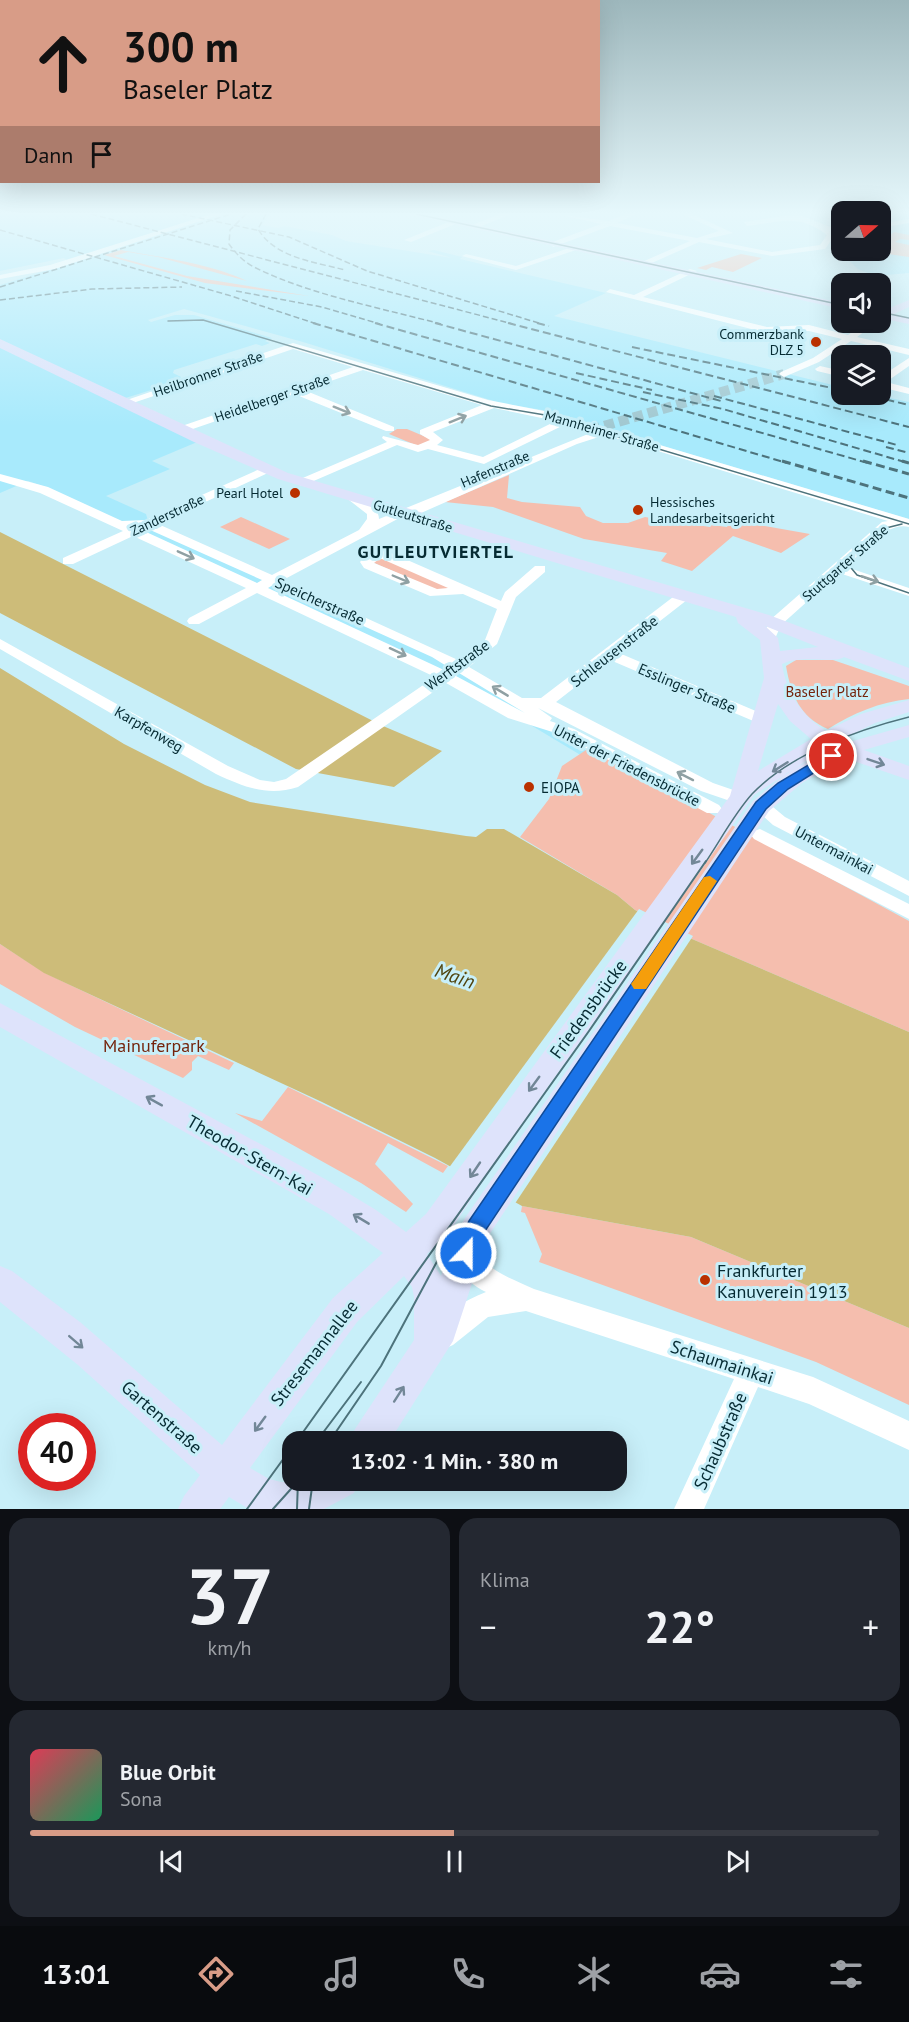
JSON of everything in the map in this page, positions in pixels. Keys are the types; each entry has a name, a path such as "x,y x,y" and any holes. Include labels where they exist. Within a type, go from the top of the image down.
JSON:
{"main road":[{"path":"747,284 831,303"},
{"path":"891,311 909,303"},
{"path":"891,316 909,319"},
{"name":"Gutleutstraße","path":"0,342 266,470 725,609 753,624 778,624"},
{"path":"743,813 774,670 778,624 880,666"},
{"path":"774,670 784,655 813,651 909,675"},
{"path":"774,670 787,708 800,722 834,745 909,773"},
{"path":"743,813 783,786 867,718 909,706"},
{"path":"834,745 909,731"},
{"name":"Friedensbrücke","path":"447,1211 502,1129 743,813"},
{"name":"Friedensbrücke","path":"471,1236 743,813"},
{"name":"Theodor-Stern-Kai","path":"0,1014 305,1185 376,1228 407,1254 424,1275 429,1289 432,1321 428,1351"},
{"name":"Stresemannallee","path":"197,1509 339,1318 407,1254 447,1211"},
{"path":"375,1431 428,1351 444,1321 471,1236"},
{"name":"Gartenstraße","path":"0,1282 32,1304 226,1470 263,1496 279,1501 303,1499 319,1491"},
{"path":"323,1509 334,1491"}],"street":[{"path":"635,298 664,284"},
{"path":"610,292 767,330 809,328 909,352"},
{"path":"788,375 818,364 856,333"},
{"name":"Heilbronner Straße","path":"123,403 220,368 293,346"},
{"name":"Mannheimer Straße","path":"293,346 492,405 537,412 565,420 576,433 603,435 898,523"},
{"path":"891,375 909,361"},
{"path":"818,364 831,369"},
{"name":"Heidelberger Straße","path":"180,430 365,366"},
{"path":"891,386 909,391"},
{"path":"294,390 390,429 384,432 384,437 418,449 430,446 438,440 424,432 492,405"},
{"name":"Hafenstraße","path":"430,446 484,461 565,420"},
{"name":"Mannheimer Straße","path":"576,433 603,435 846,512 898,523"},
{"name":"Hafenstraße","path":"194,621 402,512 430,505 576,433"},
{"name":"Hafenstraße","path":"402,512 408,506 576,433 603,435"},
{"path":"302,482 396,442"},
{"name":"Zanderstraße","path":"68,561 266,470"},
{"name":"Speicherstraße","path":"0,477 44,490 444,675"},
{"path":"353,498 367,506 373,513 373,519 364,532"},
{"path":"430,505 434,517 466,528 478,535"},
{"name":"Speicherstraße","path":"112,521 148,524 424,647 568,732"},
{"name":"Stuttgarter Straße","path":"778,624 844,564 898,523"},
{"path":"384,555 374,556 368,563 435,593 465,590 504,607"},
{"path":"302,593 295,580 304,563"},
{"path":"844,564 909,592"},
{"name":"Werftstraße","path":"379,721 492,641 510,595 540,569"},
{"name":"Schleusenstraße","path":"545,703 610,656 682,597"},
{"name":"Karpfenweg","path":"0,643 238,778 276,788 303,775 379,721"},
{"name":"Esslinger Straße","path":"610,656 764,720"},
{"name":"Unter der Friedensbrücke","path":"444,675 513,715 568,732 743,813 909,912"},
{"path":"520,703 545,703 707,787 743,813"},
{"name":"Untermainkai","path":"743,813 779,821 909,889"},
{"name":"Schaumainkai","path":"471,1236 467,1259 477,1274 495,1286 530,1300 813,1391 909,1436"},
{"name":"Schaumainkai","path":"428,1351 464,1316 485,1304 530,1300"},
{"name":"Schaubstraße","path":"689,1509 751,1372"}],"shaded area":[{"path":"2,284 569,284 606,293 554,316 831,385 831,405 891,405 891,398 909,402 909,519 542,410 500,403 303,342 184,309 148,320 151,322 175,315 194,315 272,338 265,341 270,343 262,346 256,344 174,370 173,373 181,377 177,382 119,400 202,440 152,461 170,469 106,496 146,514 149,524 424,647 568,732 586,751 637,789 514,715 40,485 28,481 0,493 0,285"}],"green space":[{"path":"216,284 238,284 309,296"},
{"path":"397,429 407,429 433,440 418,446 389,434"},
{"path":"509,475 507,498 522,502 580,507 586,516 603,523 628,523 645,517 710,527 712,525 727,527 731,520 810,534 781,553 733,536 692,571 661,561 667,553 584,539 493,507 445,502"},
{"path":"241,517 290,539 269,549 220,527"},
{"path":"381,557 450,587 441,592 372,562"},
{"name":"Baseler Platz","path":"796,660 833,660 909,686 909,699 867,709 828,729 810,718 794,696 786,666"},
{"path":"589,748 909,921 909,1032 692,939 635,910 617,895 520,837 549,799 562,766"},
{"name":"Mainuferpark","path":"0,944 45,973 234,1063 229,1070 198,1056 192,1062 192,1070 183,1078 75,1027 0,984"},
{"path":"288,1087 448,1166 443,1173 388,1143 375,1164 413,1204 406,1212 361,1183 235,1113 262,1121"},
{"path":"522,1206 691,1237 909,1328 909,1405 816,1362 539,1262 542,1254 525,1213 521,1212"}],"water":[{"path":"0,532 383,726 442,751 394,787 296,769 0,613"},
{"name":"Main","path":"0,668 124,744 205,785 250,802 466,836 476,837 487,829 504,829 617,895 635,910 692,939 909,1032 909,1328 691,1237 522,1206 435,1158 322,1102 44,973 0,944"}],"pier":[{"path":"639,909 693,936 514,1205 448,1169"}],"tunnel":[{"path":"590,430 784,374"}],"tram line":[{"path":"746,284 831,303"},
{"path":"891,314 909,318"},
{"path":"168,321 203,320 491,406 545,415 909,524"},
{"path":"902,524 878,530 849,557 847,563 857,575 909,593"},
{"path":"705,863 745,802 785,767 825,745 909,717"},
{"path":"304,1431 589,1031 706,861"},
{"path":"337,1431 381,1366 448,1241"},
{"path":"324,1431 361,1382"},
{"path":"247,1509 282,1461"},
{"path":"273,1509 289,1491"},
{"path":"297,1509 298,1491"},
{"path":"309,1509 311,1491"}],"railway":[{"path":"0,287 8,284"},
{"path":"191,284 317,324"},
{"path":"295,284 441,324"},
{"path":"361,284 513,324"},
{"path":"411,284 542,324"},
{"path":"0,300 92,289 182,287"},
{"path":"236,291 322,307 380,324"},
{"path":"313,323 787,463"},
{"path":"375,323 868,463"},
{"path":"435,323 721,401"},
{"path":"508,323 909,427"},
{"path":"537,323 549,326"},
{"path":"632,347 831,388"},
{"path":"576,373 652,390"},
{"path":"643,392 723,409 908,463"},
{"path":"714,396 897,445"},
{"path":"891,401 909,405"},
{"path":"886,447 909,453"},
{"path":"782,461 909,498"},
{"path":"863,461 909,474"},
{"path":"902,461 909,463"}],"slow traffic":[{"path":"640,984 710,881"}],"place":[{"name":"Commerzbank DLZ 5","path":"816,342"},
{"name":"Pearl Hotel","path":"295,493"},
{"name":"Hessisches Landesarbeitsgericht","path":"638,510"},
{"name":"EIOPA","path":"529,787"},
{"name":"Frankfurter Kanuverein 1913","path":"705,1280"}],"district":[{"name":"GUTLEUTVIERTEL","path":"436,551"}],"route":[{"path":"466,1253 467,1244 476,1228 761,806 783,786 832,756"}]}
